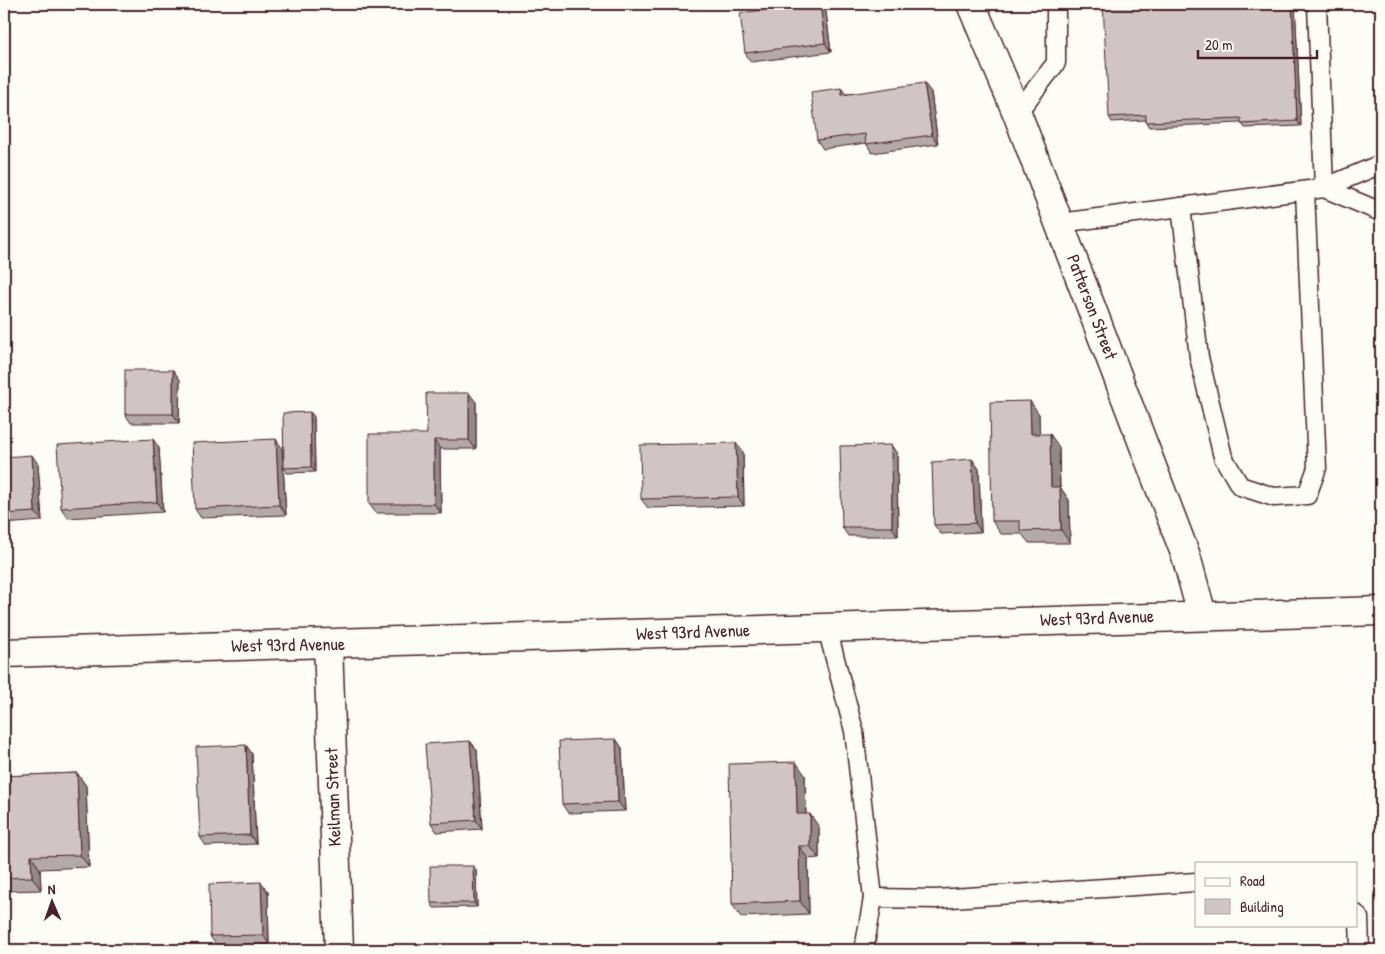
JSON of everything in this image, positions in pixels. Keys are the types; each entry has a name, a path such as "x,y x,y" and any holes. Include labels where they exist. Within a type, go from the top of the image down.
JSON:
{"street":[{"name":"Patterson Street","path":"971,4 1017,113 1060,223 1186,556 1202,615"},
{"name":"West 93rd Avenue","path":"4,653 1381,610"},
{"name":"Keilman Street","path":"328,644 339,950"}],"lane":[{"path":"1017,113 1056,63 1056,4"},
{"path":"1317,4 1324,188"},
{"path":"1060,223 1324,188 1381,164"},
{"path":"1324,188 1381,212"},
{"path":"1181,207 1199,357 1223,457 1240,486 1274,496 1306,495 1318,468 1305,191"},
{"path":"827,628 854,731 874,898 864,950"},
{"path":"874,898 936,899 1195,882"},
{"path":"1358,918 1360,950"}],"building":[{"path":"820,4 825,43 745,53 740,13"},
{"path":"1103,4 1292,4 1297,121 1241,124 1241,118 1146,122 1146,115 1109,117"},
{"path":"924,83 932,135 866,144 865,134 817,140 811,92 841,88 842,95"},
{"path":"125,370 173,370 173,414 125,414"},
{"path":"426,393 469,393 469,440 434,440 434,504 369,504 369,434 427,434"},
{"path":"1030,401 1031,434 1050,434 1051,487 1060,487 1061,530 1020,531 1020,521 992,521 990,402"},
{"path":"310,412 311,467 284,468 283,413"},
{"path":"153,439 157,502 61,508 57,445"},
{"path":"276,439 279,505 195,509 192,443"},
{"path":"736,443 738,497 641,499 640,445"},
{"path":"891,445 892,527 842,527 840,446"},
{"path":"32,455 35,512 4,514 4,457"},
{"path":"972,459 975,523 934,525 932,462"},
{"path":"616,739 618,802 562,804 559,741"},
{"path":"470,741 476,820 431,823 425,744"},
{"path":"246,745 250,835 200,837 196,747"},
{"path":"796,762 797,814 810,814 810,846 799,846 800,901 732,904 729,764"},
{"path":"77,773 80,855 31,856 32,877 4,878 4,776"},
{"path":"430,866 473,866 474,903 431,903"},
{"path":"261,882 263,935 210,936 209,884"}]}
